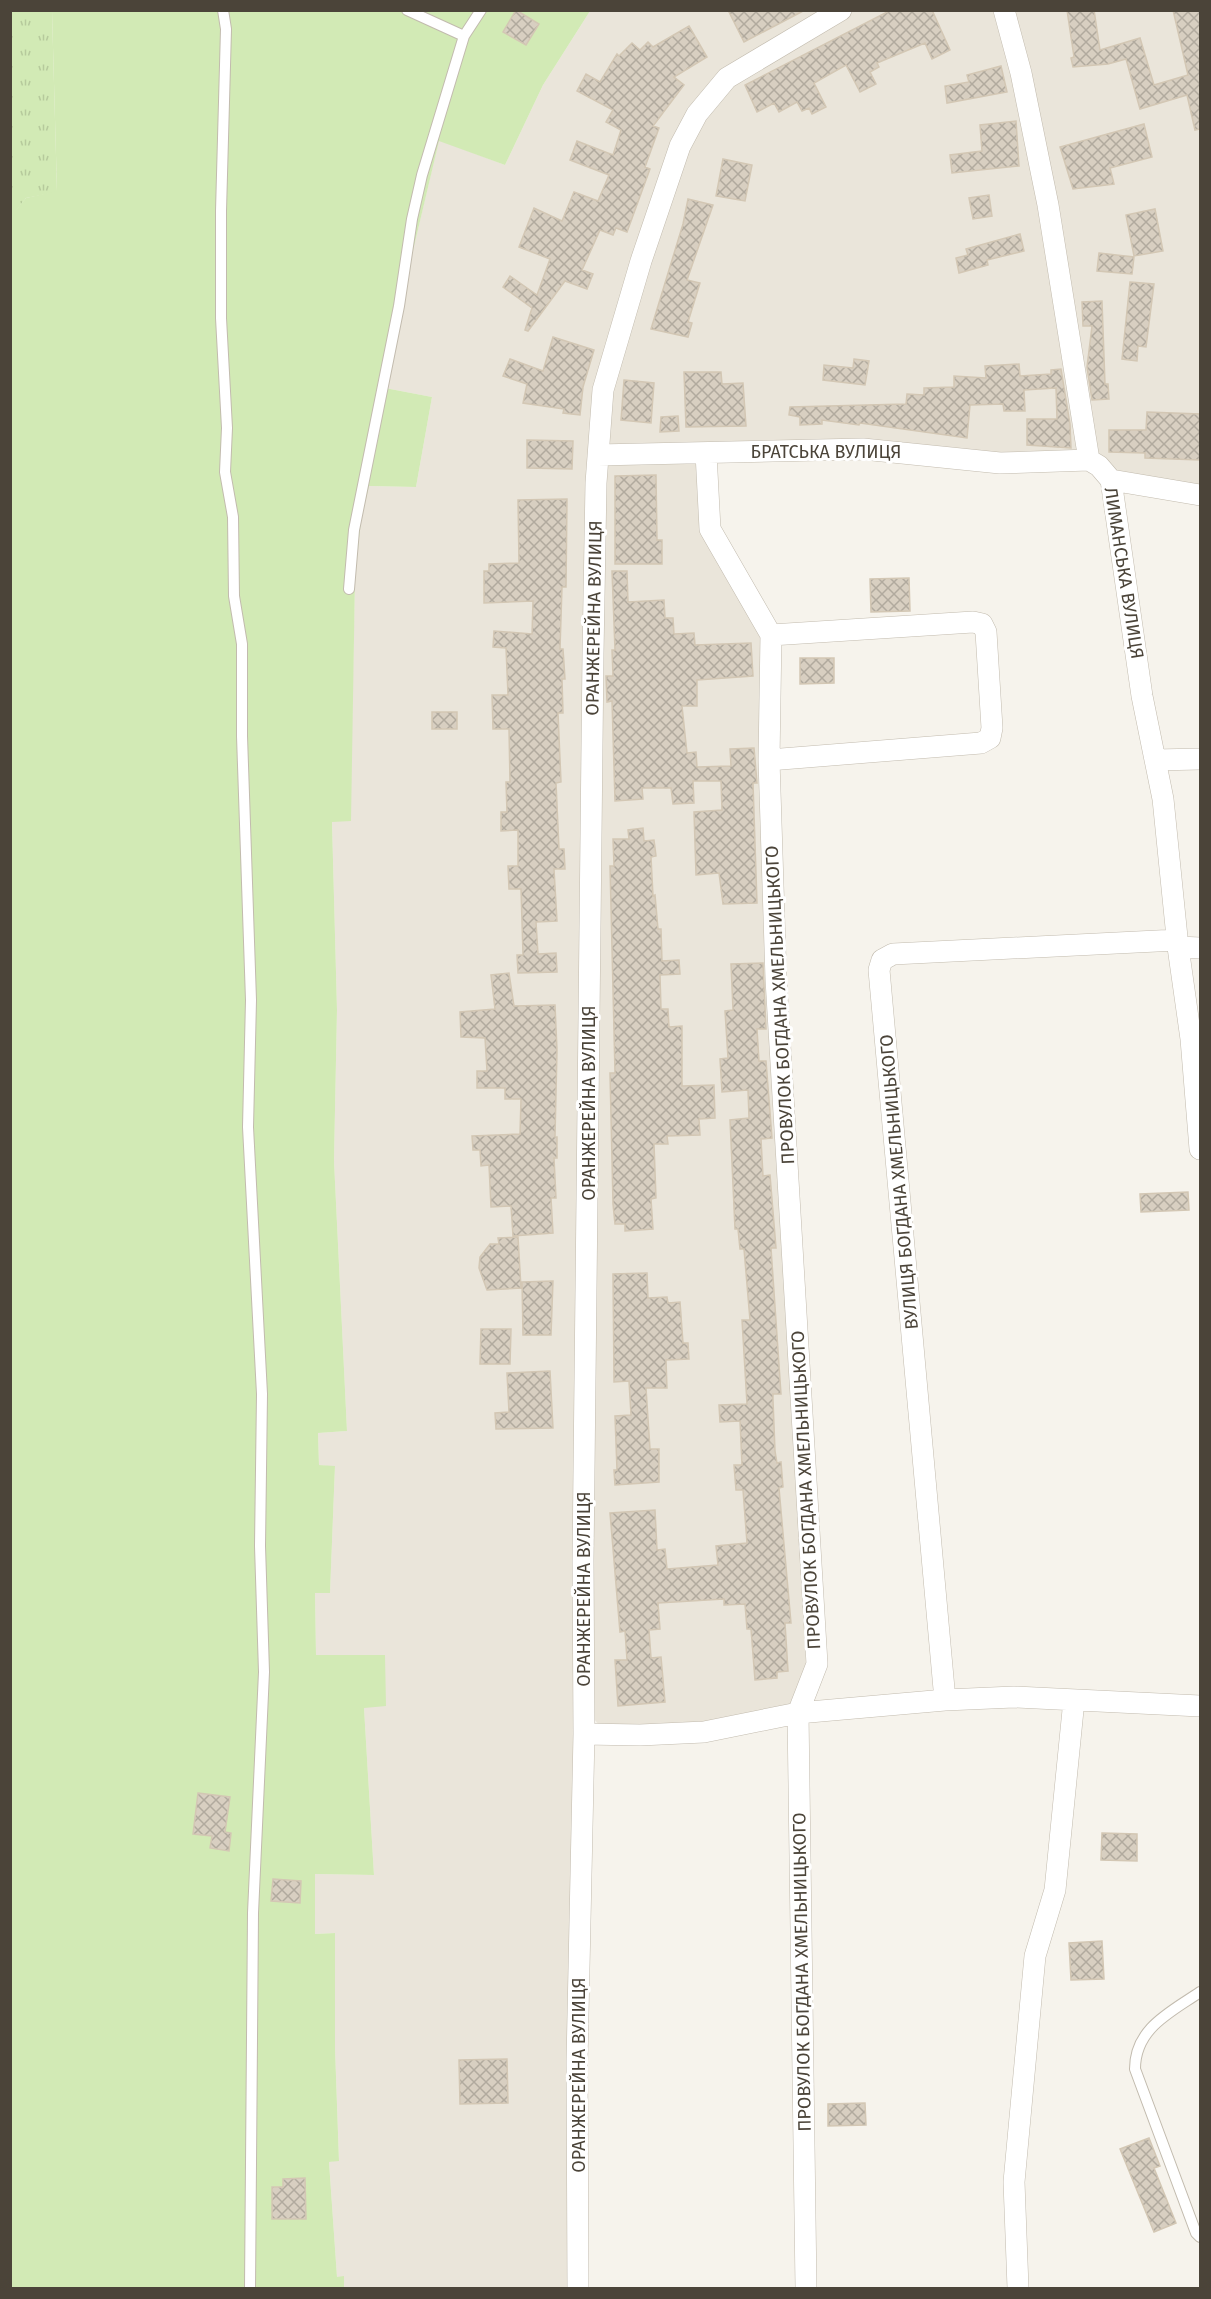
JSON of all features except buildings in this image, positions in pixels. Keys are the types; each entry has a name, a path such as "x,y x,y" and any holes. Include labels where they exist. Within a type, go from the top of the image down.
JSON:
{"street":[{"name":"ОРАНЖЕРЕЙНА ВУЛИЦЯ","path":"578,2289 577,2062 584,1734 583,1561 592,678 598,455 603,390 644,250 686,135 711,95 727,78 841,10"},
{"path":"1004,10 1021,73 1048,205 1089,460"},
{"name":"БРАТСЬКА ВУЛИЦЯ","path":"598,455 863,449 1000,463 1089,460"},
{"path":"706,453 710,529 771,635 973,622 982,624 986,632 992,728 990,738 981,743 770,760"},
{"name":"ЛИМАНСЬКА ВУЛИЦЯ","path":"1089,460 1099,466 1111,480 1143,696 1156,760 1177,944 1191,1039 1200,1149"},
{"path":"1111,480 1200,495"},
{"name":"ПРОВУЛОК БОГДАНА ХМЕЛЬНИЦЬКОГО","path":"771,635 770,760 777,991 817,1665 798,1713 806,2289"},
{"path":"1156,760 1200,759"},
{"path":"1177,944 1200,948"},
{"name":"ВУЛИЦЯ БОГДАНА ХМЕЛЬНИЦЬКОГО","path":"945,1700 879,970 882,960 893,954 1177,944"},
{"path":"584,1734 640,1735 704,1731 798,1713 945,1700 1014,1697 1200,1706"},
{"path":"1018,2289 1014,2182 1035,1956 1055,1890 1074,1700"}],"lane":[{"path":"223,10 225,29 221,318 227,428 225,472 233,517 233,573 242,644 242,736 251,1000 248,1127 262,1394 260,1546 264,1709 253,1913 250,2289"},
{"path":"407,10 464,36"},
{"path":"349,589 354,530 399,306 424,165 464,36 481,10"},
{"path":"1200,1992 1151,2026 1140,2040 1135,2055 1135,2069 1196,2233 1200,2237"}],"shaded area":[{"path":"590,11 833,11 707,91 608,346 572,2288 344,2288 344,2277 337,2277 329,2162 339,2160 335,2048 335,1933 315,1934 315,1874 374,1875 364,1708 385,1656 316,1655 315,1593 330,1592 335,1467 319,1465 318,1433 347,1431 334,1161 337,1010 332,821 350,821 355,578 361,520 368,486 416,487 432,397 385,388 407,276 439,140 505,165 543,85"},
{"path":"849,11 997,11 1016,76 1080,455 617,450 609,444 609,390 685,148 730,82"},
{"path":"1010,11 1200,11 1200,489 1125,477 1094,457"},
{"path":"698,457 706,503 765,645 806,1668 803,1690 786,1709 737,1722 601,1727 593,1718 588,1561 604,466"}],"green space":[{"path":"11,11 52,11 57,192 26,198 11,217"},
{"path":"52,11 590,11 543,85 505,165 439,141 407,276 385,388 432,397 416,487 369,486 361,520 355,578 351,821 332,822 337,1010 334,1161 347,1431 318,1433 319,1465 335,1466 330,1593 315,1593 316,1655 385,1655 386,1706 364,1708 374,1875 315,1874 315,1934 335,1933 335,2048 339,2161 329,2162 337,2277 344,2276 344,2288 11,2288 10,217 26,198 57,191"}]}
